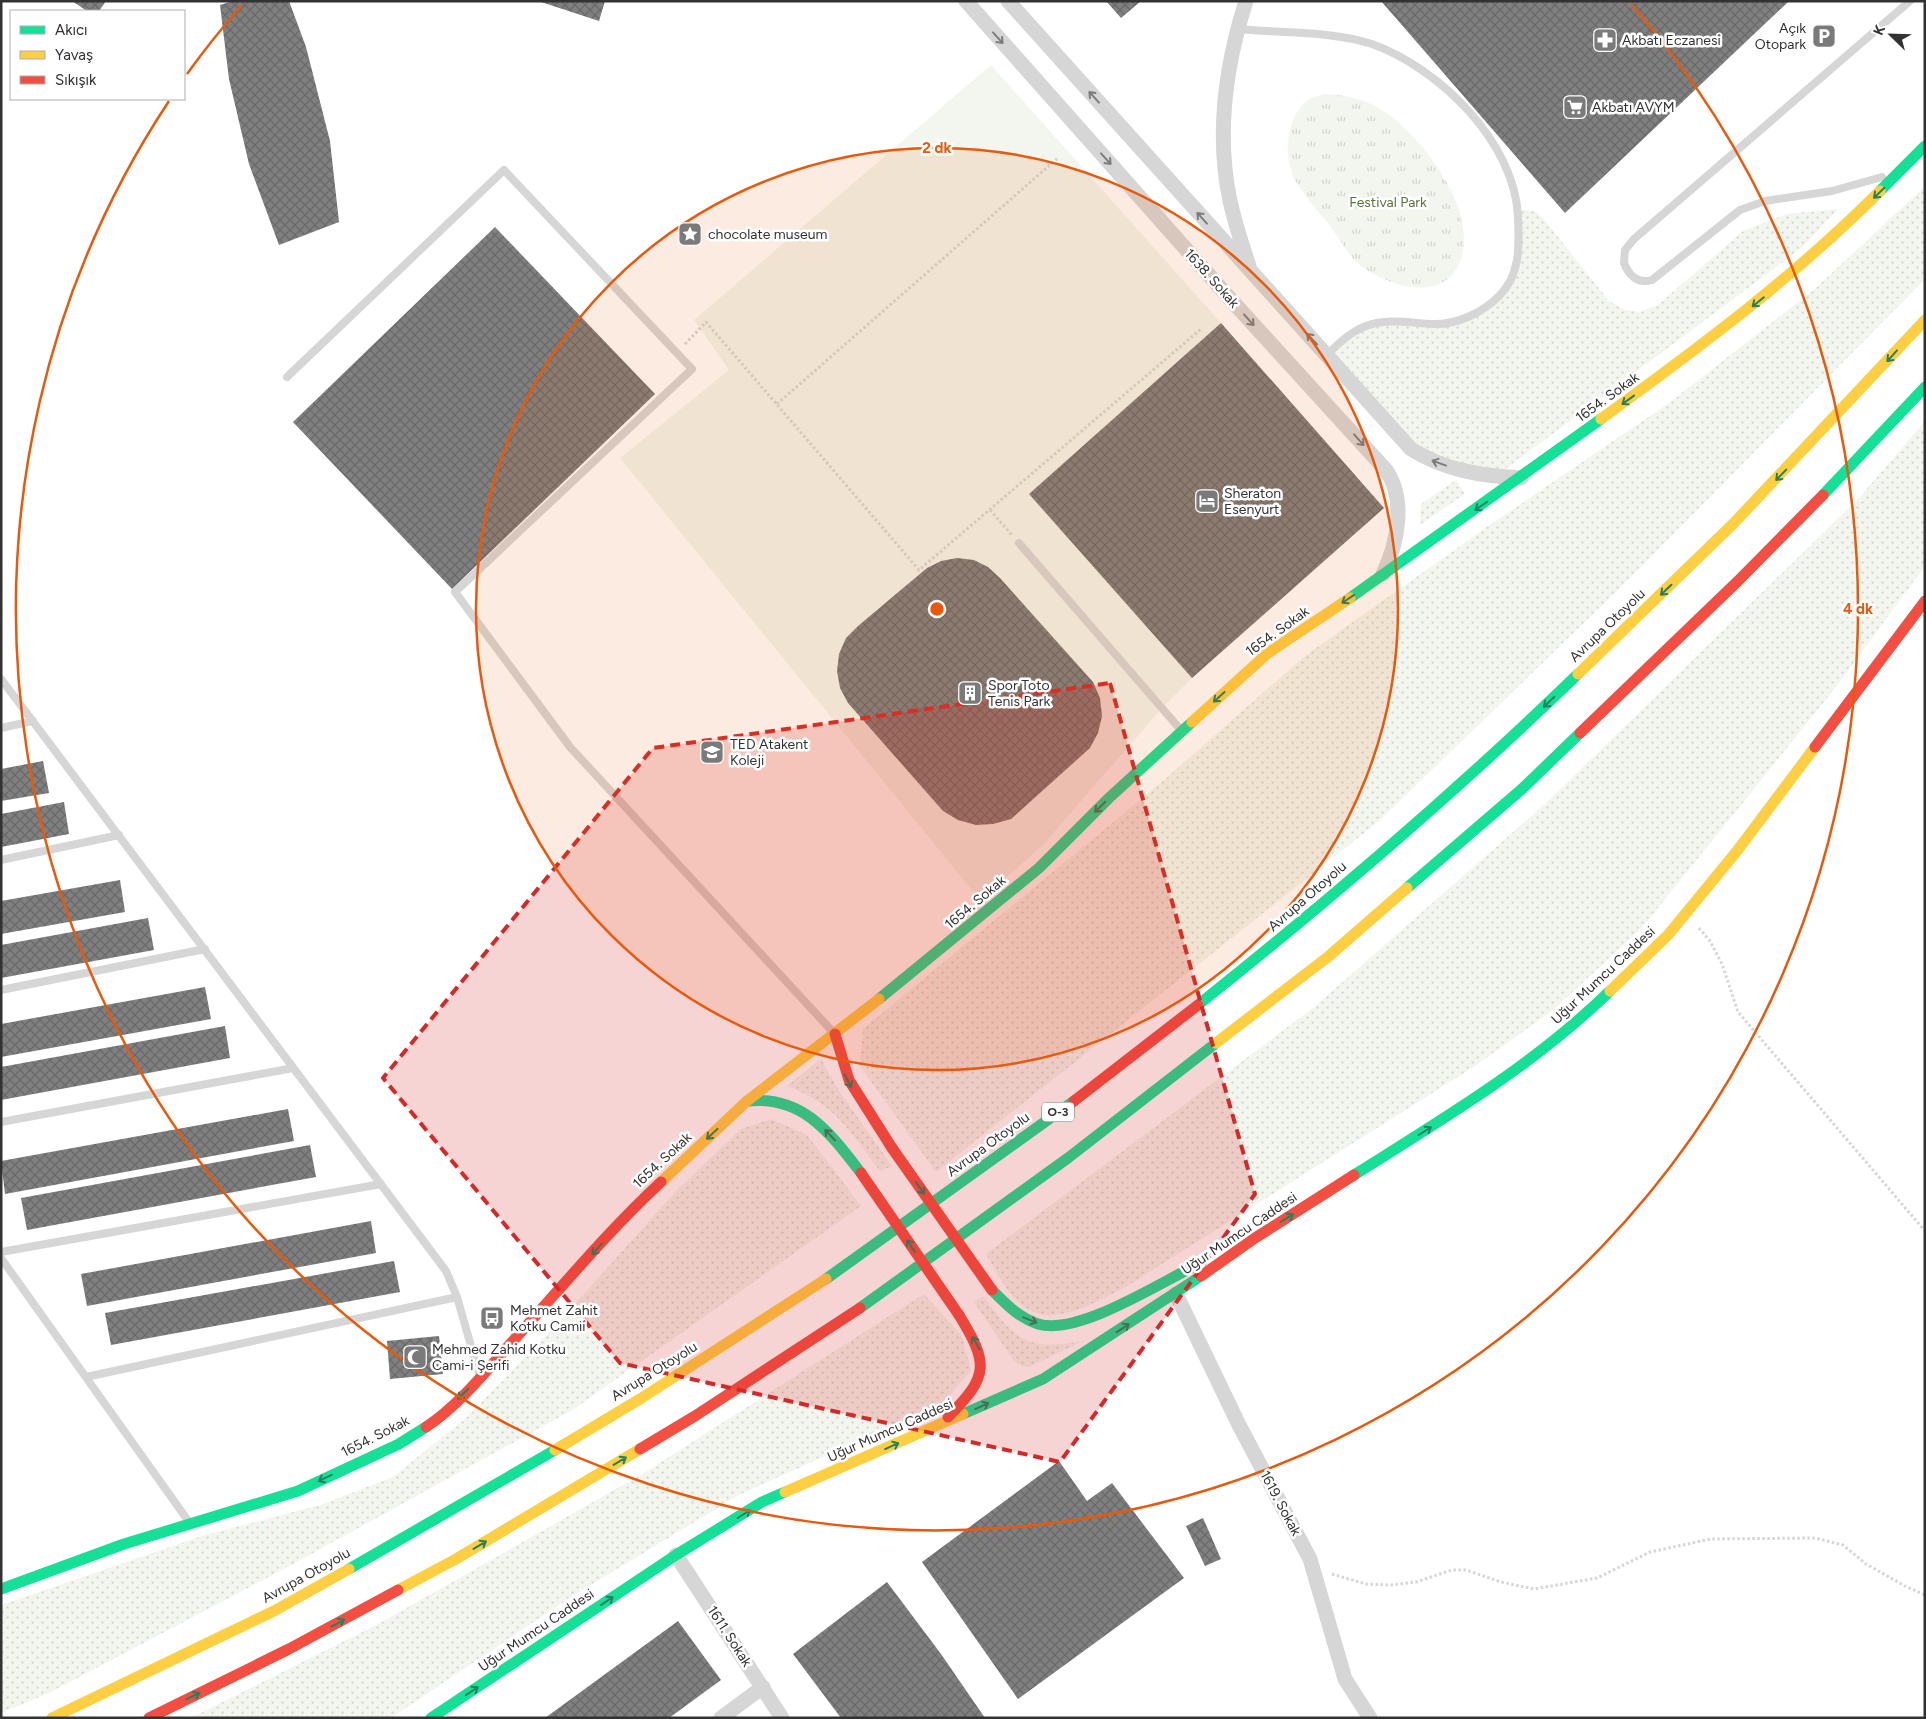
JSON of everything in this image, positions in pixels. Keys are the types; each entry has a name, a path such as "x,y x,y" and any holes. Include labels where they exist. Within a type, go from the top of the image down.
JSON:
{"main road":[{"name":"1654. Sokak","path":"1,1589 18,1581 124,1544 298,1491 399,1444 439,1418 480,1378 633,1208 747,1101 835,1034 1039,868 1181,730 1268,653 1382,576 1521,478 1732,323 1786,279 1901,172 1925,146"},
{"name":"Avrupa Otoyolu","path":"52,1718 274,1611 511,1477 640,1399 832,1275 1110,1075 1271,947 1452,792 1733,524 1835,418 1925,320"},
{"path":"149,1718 290,1650 456,1559 694,1416 866,1304 1068,1158 1329,956 1522,788 1731,588 1824,494 1925,387"},
{"name":"Uğur Mumcu Caddesi","path":"431,1718 676,1555 762,1502 1042,1379 1176,1294 1255,1238 1479,1097 1578,1022 1668,935 1737,851 1822,741 1925,601"},
{"path":"835,1034 838,1057 848,1082 892,1148 992,1290 1012,1309 1029,1320 1053,1326 1076,1324 1255,1238"},
{"path":"747,1101 771,1099 805,1112 840,1145 861,1172 959,1315 978,1346 982,1368 970,1394 937,1426"}],"street":[{"name":"1638. Sokak","path":"966,1 1392,478 1398,503 1394,547 1382,576"},
{"path":"1008,1 1402,440 1423,457 1462,471 1495,477 1521,478"},
{"path":"1246,1 1237,29 1227,87 1224,148 1230,200 1251,273"},
{"name":"1619. Sokak","path":"1176,1294 1239,1425 1313,1567 1345,1679 1370,1718"},
{"name":"1611. Sokak","path":"676,1555 782,1718"},
{"path":"721,1718 763,1687"}],"lane":[{"path":"1901,172 1854,186 1766,201 1740,210 1652,280 1641,282 1636,279 1624,263 1625,250 1634,239 1910,1"},
{"path":"1237,29 1352,39 1396,54 1424,71 1471,114 1497,149 1513,186 1518,209 1519,255 1514,274 1500,295 1475,314 1448,324 1394,321 1366,326 1350,335 1327,355"},
{"path":"287,377 504,170 692,368 455,592 570,747 835,1034"},
{"path":"1020,543 1181,730"},
{"path":"1,679 446,1271 457,1297 480,1378"},
{"path":"1,728 33,721"},
{"path":"1,860 118,835"},
{"path":"1,990 205,949"},
{"path":"1,1122 293,1068"},
{"path":"1,1252 381,1184"},
{"path":"1,1258 190,1524"},
{"path":"86,1377 457,1297"}],"path":[{"path":"777,404 1059,157"},
{"path":"677,353 706,322 919,570 1201,329"},
{"path":"990,510 1020,543"},
{"path":"1686,913 1710,941 1722,964 1738,1012 1925,1232"},
{"path":"1313,1567 1366,1584 1390,1585 1416,1582 1452,1570 1466,1570 1501,1582 1534,1589 1597,1578 1650,1552 1711,1539 1815,1538 1842,1545 1866,1564 1925,1594"}],"highlighted area":[{"path":"1110,683 1255,1194 1060,1462 620,1363 383,1078 653,748"}],"green space":[{"path":"991,65 1221,323 1030,494 1192,678 1162,708 1041,847 980,900 620,458 729,370 694,320"},
{"name":"Festival Park","path":"1324,94 1358,99 1381,109 1403,126 1432,159 1455,199 1462,220 1464,240 1461,259 1449,278 1433,286 1423,288 1400,285 1370,272 1357,263 1349,254 1296,182 1289,162 1288,140 1290,128 1300,108 1309,100"},
{"path":"1925,186 1925,279 1620,588 1378,822 936,1172 860,1066 863,1029 1163,781 1305,656 1484,529 1669,403 1816,288"},
{"path":"1518,209 1535,211 1543,218 1609,301 1625,310 1640,312 1658,305 1743,231 1787,214 1838,209 1803,247 1495,477 1433,461 1327,355 1366,325 1448,324 1489,305 1514,274"},
{"path":"1925,421 1925,566 1836,687 1641,929 1553,1010 1475,1066 1124,1288 1087,1306 1060,1314 1047,1315 1034,1312 1016,1300 986,1254 1313,1008 1545,804 1859,498"},
{"path":"1456,480 1465,494 1420,525 1421,504"},
{"path":"821,1059 841,1094 892,1166 880,1171 841,1121 830,1110 804,1093 787,1086"},
{"path":"771,1119 807,1135 861,1206 574,1409 297,1562 49,1693 1,1713 1,1605 205,1535 320,1505 393,1477 467,1417 561,1320 675,1192 741,1129"},
{"path":"924,1294 962,1336 971,1371 942,1403 739,1495 571,1597 391,1718 191,1718 382,1622 644,1473"},
{"path":"983,1296 1004,1323 1024,1339 1035,1343 1048,1344 1083,1341 1029,1367 1022,1366 1014,1361 974,1302"}],"building":[{"path":"72,1 106,1 100,10 86,10"},
{"path":"233,1 289,1 306,47 330,141 339,222 279,245 249,164 229,79 220,5"},
{"path":"538,1 605,1 599,21"},
{"path":"1106,1 1141,1 1121,18"},
{"name":"Akbatı AVYM","path":"1381,1 1789,1 1565,213"},
{"path":"495,227 655,394 452,589 293,422"},
{"name":"Sheraton Esenyurt","path":"1221,323 1384,508 1192,678 1029,494"},
{"name":"Spor Toto Tenis Park","path":"957,558 974,560 988,567 1000,578 1093,682 1100,698 1102,716 1098,733 1090,748 1011,819 993,824 976,825 958,820 943,811 848,703 840,688 837,671 839,654 846,638 858,626 927,568 941,561"},
{"path":"43,761 49,793 1,801 1,769"},
{"path":"64,802 69,834 1,847 1,814"},
{"path":"120,880 125,912 1,934 1,901"},
{"path":"148,918 154,950 1,978 1,945"},
{"path":"205,987 211,1019 1,1057 1,1024"},
{"path":"225,1026 230,1058 1,1100 1,1067"},
{"path":"288,1109 294,1141 5,1194 1,1161"},
{"path":"310,1145 316,1177 27,1230 21,1198"},
{"path":"371,1221 376,1253 87,1306 81,1274"},
{"path":"394,1261 400,1292 111,1345 105,1313"},
{"name":"Mehmed Zahid Kotku Cami-i Şerifi","path":"439,1336 443,1374 390,1379 387,1341"},
{"path":"1059,1461 1087,1501 1112,1483 1184,1578 1018,1699 922,1562"},
{"path":"1203,1518 1221,1559 1205,1566 1186,1526"},
{"path":"887,1582 941,1654 985,1718 841,1718 793,1654"},
{"path":"678,1621 721,1680 669,1718 545,1718"}],"traffic: fast":[{"path":"1880,191 1925,146"},
{"path":"1823,495 1925,387"},
{"path":"1350,598 1601,419"},
{"path":"1198,1005 1392,844 1578,674"},
{"path":"879,999 1039,868 1109,798 1192,722"},
{"path":"1407,888 1522,789 1580,733"},
{"path":"1354,1175 1487,1090 1550,1043 1610,991"},
{"path":"860,1308 1068,1158 1216,1043"},
{"path":"747,1101 767,1101 784,1104 800,1111 826,1131 861,1173"},
{"path":"826,1279 1074,1101"},
{"path":"992,1290 1024,1318 1038,1324 1055,1326 1074,1322 1118,1306 1197,1265"},
{"path":"963,1414 1043,1379 1201,1276"},
{"path":"1,1589 124,1544 298,1491 399,1444 426,1427"},
{"path":"349,1569 555,1450"},
{"path":"431,1718 676,1555 762,1502 785,1492"}],"traffic: slow":[{"path":"1601,419 1675,365 1780,282 1880,191"},
{"path":"1578,674 1733,524 1925,320"},
{"path":"1192,722 1268,653 1350,598"},
{"path":"1610,991 1668,935 1737,851 1815,747"},
{"path":"1216,1043 1329,956 1407,888"},
{"path":"661,1182 747,1101 879,999"},
{"path":"555,1450 640,1399 826,1279"},
{"path":"785,1492 963,1414"},
{"path":"398,1590 456,1559 640,1449"},
{"path":"52,1718 274,1611 349,1569"}],"traffic: jam":[{"path":"1580,733 1738,581 1823,495"},
{"path":"1815,747 1925,601"},
{"path":"1074,1101 1198,1005"},
{"path":"835,1034 849,1080 892,1148"},
{"path":"892,1148 992,1290"},
{"path":"861,1173 959,1315"},
{"path":"1201,1276 1255,1238 1354,1175"},
{"path":"426,1427 472,1387 604,1240 661,1182"},
{"path":"640,1449 695,1416 860,1308"},
{"path":"948,1417 971,1391 980,1369 980,1358 976,1346 959,1315"},
{"path":"149,1718 289,1649 398,1590"}],"place":[{"name":"Açık Otopark","path":"1824,36"},
{"name":"Akbatı Eczanesi","path":"1605,40"},
{"name":"Akbatı AVYM","path":"1575,107"},
{"name":"chocolate museum","path":"690,234"},
{"name":"Sheraton Esenyurt","path":"1207,501"},
{"name":"Spor Toto Tenis Park","path":"970,693"},
{"name":"TED Atakent Koleji","path":"712,752"},
{"name":"Mehmet Zahit Kotku Camii","path":"492,1318"},
{"name":"Mehmed Zahid Kotku Cami-i Şerifi","path":"415,1357"}]}
